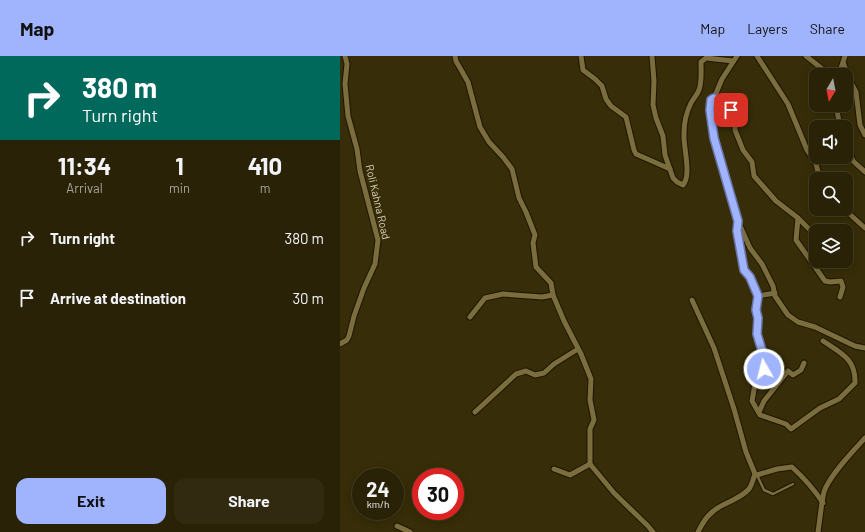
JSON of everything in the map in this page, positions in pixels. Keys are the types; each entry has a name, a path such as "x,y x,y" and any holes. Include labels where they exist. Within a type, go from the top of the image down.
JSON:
{"street":[{"name":"Roli Kahna Road","path":"340,344 347,340 349,336 364,288 375,264 378,240 360,171 357,149 348,116 345,84 347,64 345,56"},
{"path":"456,56 456,61 468,82 480,127 489,142 512,169 519,198 534,234 533,243 536,267 551,283 553,295 591,380 590,400 594,420 590,429 590,464 614,493 653,532"},
{"path":"581,56 584,70 602,86 606,99 611,106 626,117 636,154 670,169"},
{"path":"652,56 654,81 653,106 663,136 665,155 672,178 683,185 686,181 688,166 685,153 684,133 686,116 700,89 701,62 706,58 733,61"},
{"path":"737,56 719,84 714,98 711,100 710,110 714,138 738,221 750,248 762,264 775,293 788,315 798,322 815,327 856,346 865,348"},
{"path":"757,56 788,104 807,150 816,164 818,172"},
{"path":"806,56 821,68"},
{"path":"853,88 856,92 860,125 865,135"},
{"path":"714,98 731,110 735,118 735,130 743,150 752,162 754,176 776,201 798,218 809,230"},
{"path":"853,161 865,172"},
{"path":"852,216 865,228"},
{"path":"798,218 796,240 825,281 841,281 843,287 840,297"},
{"path":"738,221 737,231 744,270 750,277 758,296 756,310 758,318 757,334 763,354 764,369 755,384 752,401 760,415 786,424 791,429 820,408 840,399 855,383 856,372 850,361 842,353 823,341"},
{"path":"758,296 775,293"},
{"path":"470,317 485,298 503,294 542,297 553,295"},
{"path":"692,300 714,348 746,452 756,474 750,488 740,496 711,512 703,521 698,532"},
{"path":"475,412 516,374 526,371 536,375 544,373 554,364 578,349"},
{"path":"759,412 764,400 788,371 793,375 801,370 804,363"},
{"path":"818,532 824,492 829,482 838,469 865,438"},
{"path":"554,469 570,475 590,464"},
{"path":"756,474 777,468 792,467 806,480 823,503"},
{"path":"397,526 410,532"}],"lane":[{"path":"756,474 764,490 773,494 793,484"}],"route":[{"path":"731,110 714,98 711,100 710,110 714,138 738,221 737,231 744,270 750,277 758,296 756,310 758,318 757,334 763,354 764,369"}]}
